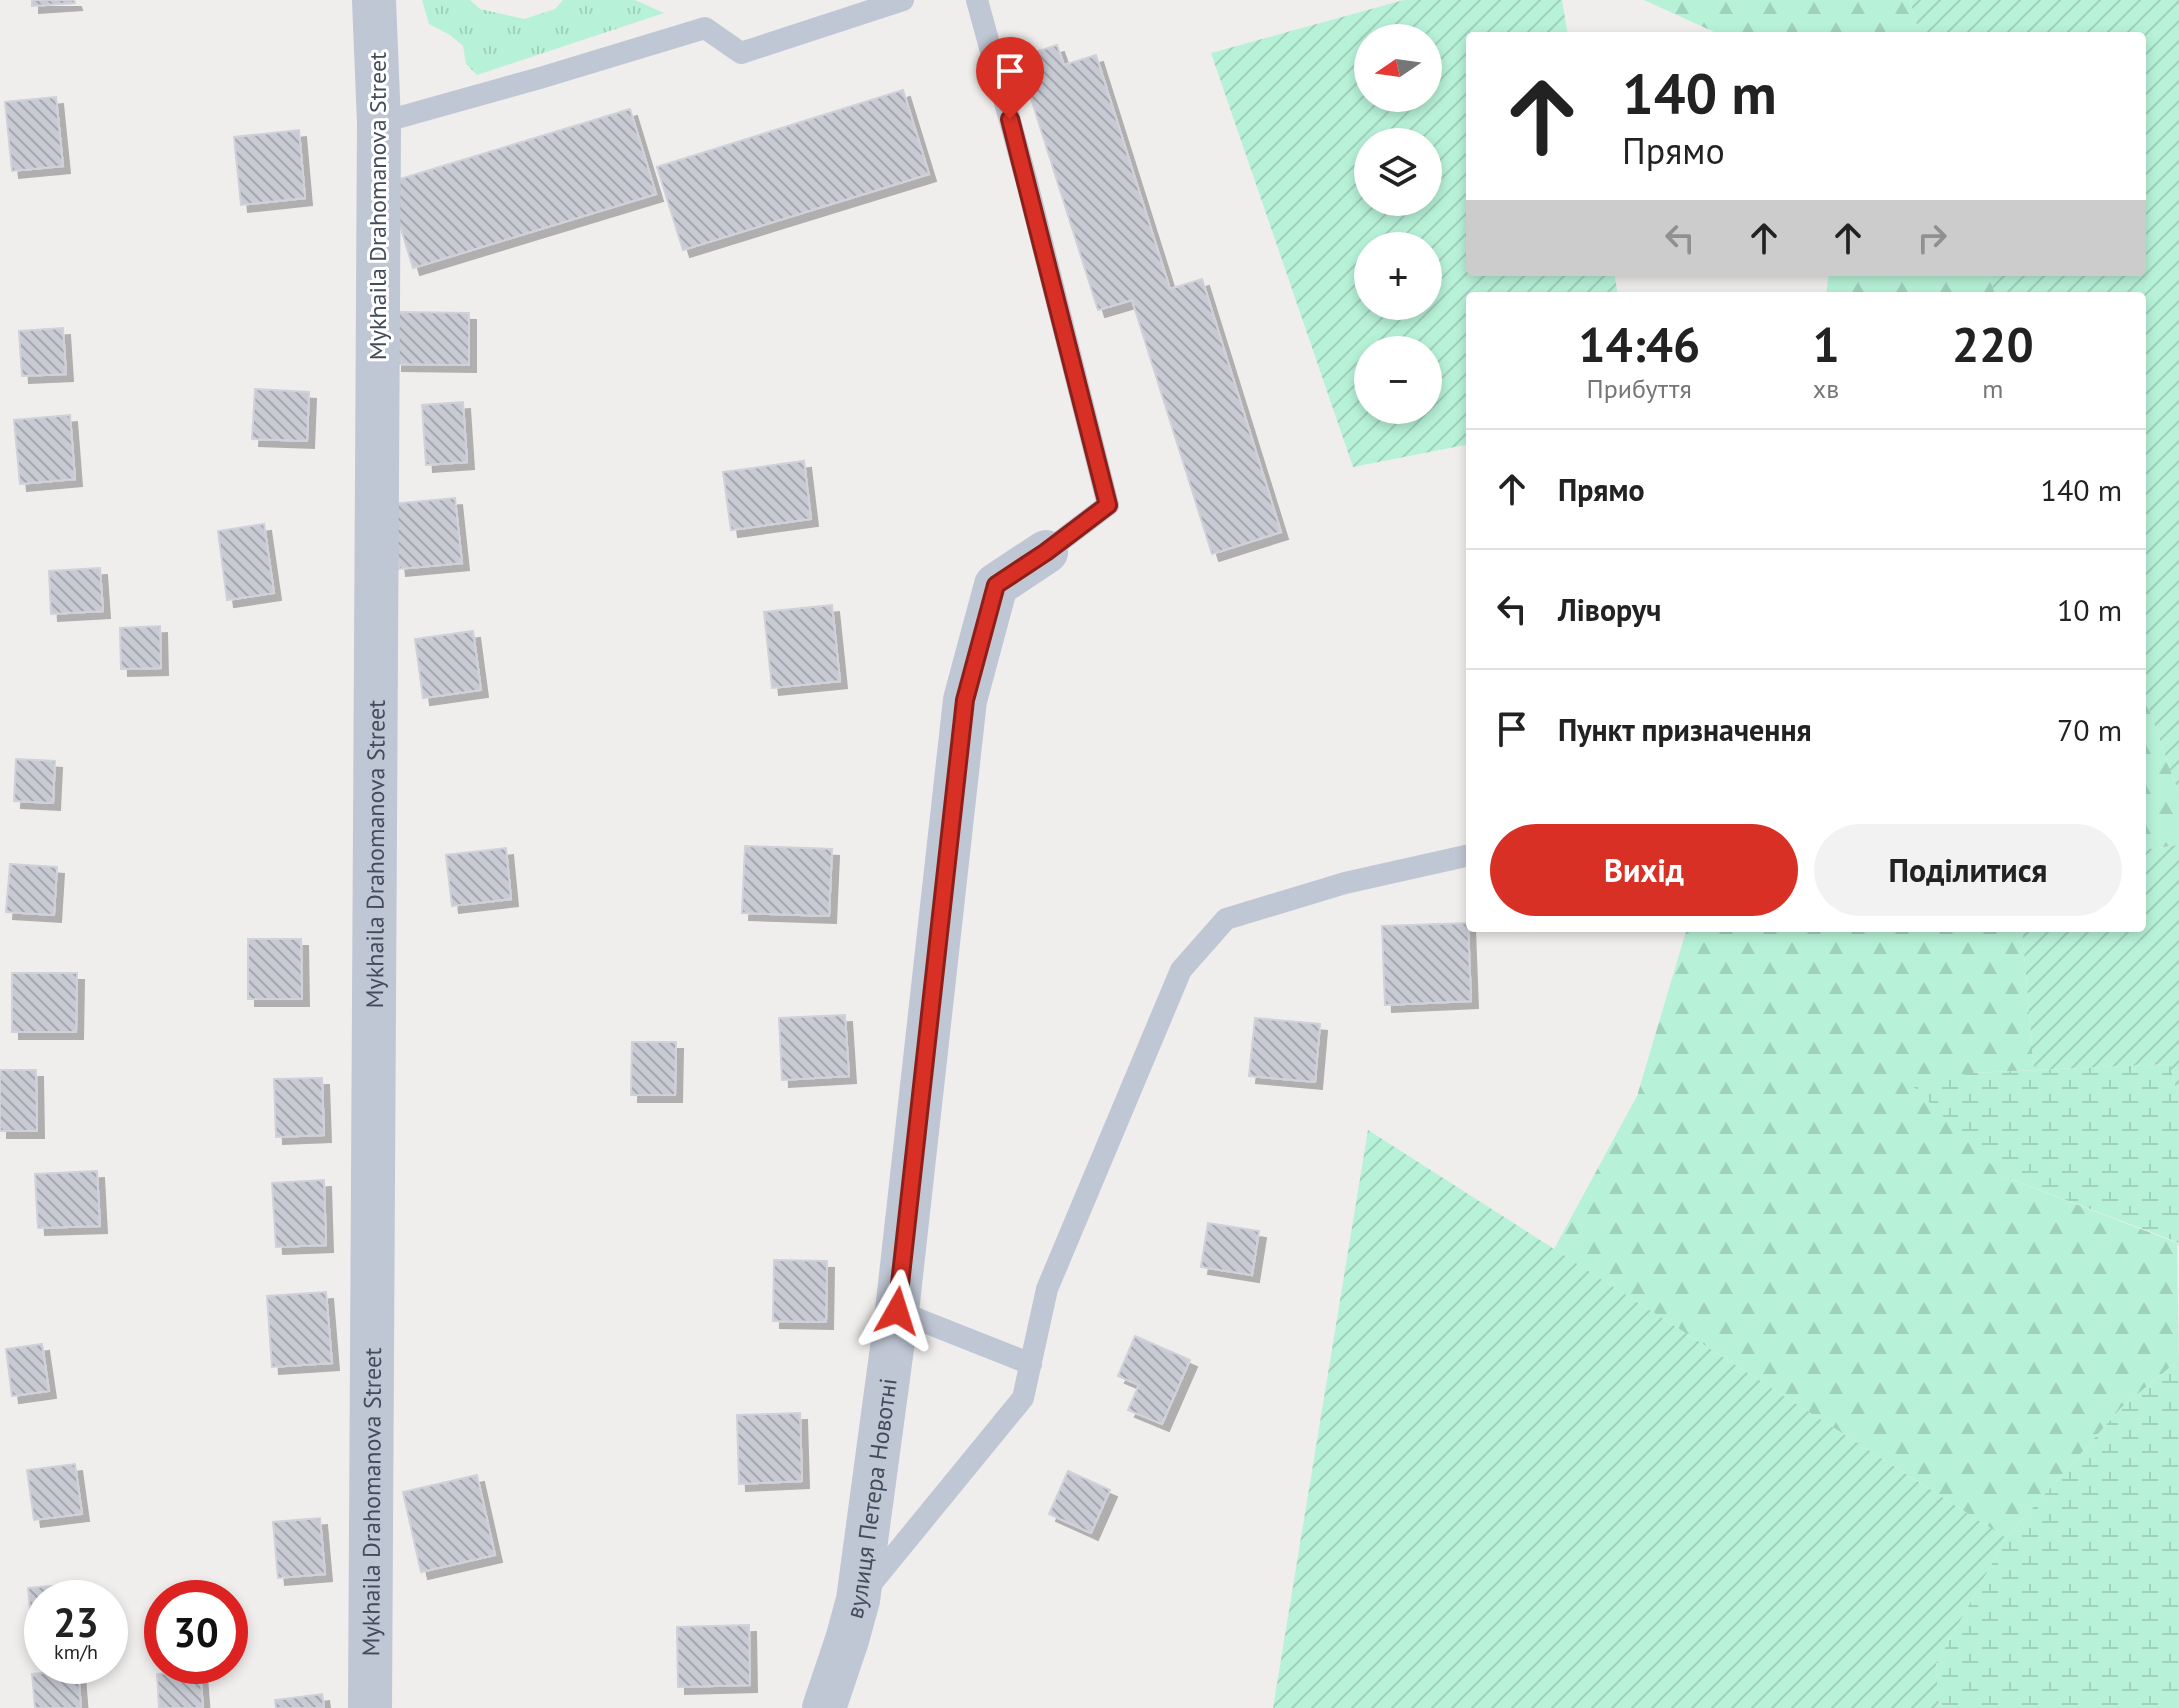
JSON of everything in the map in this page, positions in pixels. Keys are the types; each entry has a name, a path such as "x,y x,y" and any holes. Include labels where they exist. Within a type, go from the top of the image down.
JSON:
{"street":[{"name":"Mykhaila Drahomanova Street","path":"370,1708 379,123 374,0"},
{"name":"вулиця Петера Новотні","path":"824,1708 858,1600 897,1311 965,700 996,585 1046,552"}],"lane":[{"path":"379,123 705,28 741,53 903,0"},
{"path":"977,0 1026,179 1108,505 1046,552"},
{"path":"858,1600 1023,1398 1047,1289 1181,970 1226,919 1345,883 1466,856"},
{"path":"897,1311 1031,1364"}],"green space":[{"path":"422,0 470,0 480,9 524,19 555,9 563,0 635,0 664,13 477,75 466,64 463,46 429,24"},
{"path":"1404,0 1562,0 1567,32 1466,32 1466,276 1615,276 1617,292 1466,292 1466,445 1353,467 1211,53"},
{"path":"1644,0 1910,0 1919,32 1714,32"},
{"path":"1910,0 2179,0 2179,794 2146,700 2146,292 1994,292 1988,276 2146,276 2146,32 1919,32"},
{"path":"1828,276 1988,276 1994,292 1826,292"},
{"path":"2146,700 2179,794 2179,845 2146,849"},
{"path":"2179,845 2179,1102 2170,1064 2034,1070 2022,932 2146,932 2146,849"},
{"path":"1686,932 2022,932 2034,1070 1972,1073 2003,1176 2177,1243 2179,1360 2122,1407 2006,1538 1554,1249 1637,1096"},
{"path":"2170,1064 2179,1102 2179,1246 2177,1242 2003,1176 1912,1085 1972,1073"},
{"path":"1368,1130 2006,1538 1936,1664 1939,1708 1273,1708"},
{"path":"2179,1360 2179,1708 1939,1708 1936,1664 2006,1538 2122,1407"}],"building":[{"path":"32,0 74,0 75,3 32,6"},
{"path":"1057,45 1064,65 1096,55 1170,289 1202,279 1281,532 1212,554 1132,300 1098,310 1028,89 1017,93 1007,61"},
{"path":"903,90 929,174 683,250 657,167"},
{"path":"56,97 63,166 12,171 5,102"},
{"path":"630,109 656,194 413,268 387,183"},
{"path":"299,130 305,198 241,205 234,137"},
{"path":"396,312 469,313 469,365 395,364"},
{"path":"63,328 66,374 22,376 19,331"},
{"path":"255,389 309,392 307,441 252,439"},
{"path":"463,402 467,462 426,465 422,405"},
{"path":"70,415 75,479 20,484 14,420"},
{"path":"804,461 811,519 731,530 723,472"},
{"path":"455,498 462,563 399,569 392,504"},
{"path":"264,524 274,593 227,600 218,531"},
{"path":"100,568 103,611 51,614 49,571"},
{"path":"832,605 840,681 772,688 764,612"},
{"path":"160,626 161,668 121,669 120,628"},
{"path":"473,631 481,690 423,698 415,639"},
{"path":"16,759 55,761 53,803 14,801"},
{"path":"745,846 832,849 829,916 742,913"},
{"path":"506,848 511,899 452,906 446,855"},
{"path":"10,864 57,867 54,915 6,912"},
{"path":"1466,923 1471,1001 1385,1005 1382,926"},
{"path":"248,939 301,939 302,999 248,999"},
{"path":"12,973 77,973 76,1032 12,1032"},
{"path":"845,1015 849,1076 782,1080 779,1018"},
{"path":"1255,1018 1320,1024 1315,1082 1249,1076"},
{"path":"632,1042 676,1042 675,1095 631,1095"},
{"path":"0,1070 36,1070 37,1131 0,1131"},
{"path":"322,1078 324,1135 276,1137 274,1079"},
{"path":"97,1171 100,1226 38,1228 35,1174"},
{"path":"324,1180 326,1245 276,1247 272,1183"},
{"path":"1208,1223 1259,1231 1252,1275 1201,1267"},
{"path":"774,1260 827,1261 826,1322 773,1321"},
{"path":"326,1292 332,1363 272,1367 267,1296"},
{"path":"1135,1336 1190,1360 1162,1424 1128,1410 1139,1385 1118,1376"},
{"path":"42,1344 49,1391 12,1396 6,1349"},
{"path":"800,1413 802,1481 739,1484 737,1415"},
{"path":"75,1464 82,1514 34,1520 27,1470"},
{"path":"1068,1471 1110,1490 1091,1533 1049,1514"},
{"path":"477,1475 495,1555 421,1572 403,1492"},
{"path":"320,1518 325,1574 278,1578 273,1522"},
{"path":"749,1625 750,1685 678,1687 677,1627"},
{"path":"33,1684 79,1684 81,1708 35,1708"},
{"path":"158,1684 201,1684 203,1708 159,1708"},
{"path":"322,1694 324,1708 276,1708 275,1700"}],"route":[{"path":"897,1311 965,700 996,585 1108,505 1010,119"}]}
